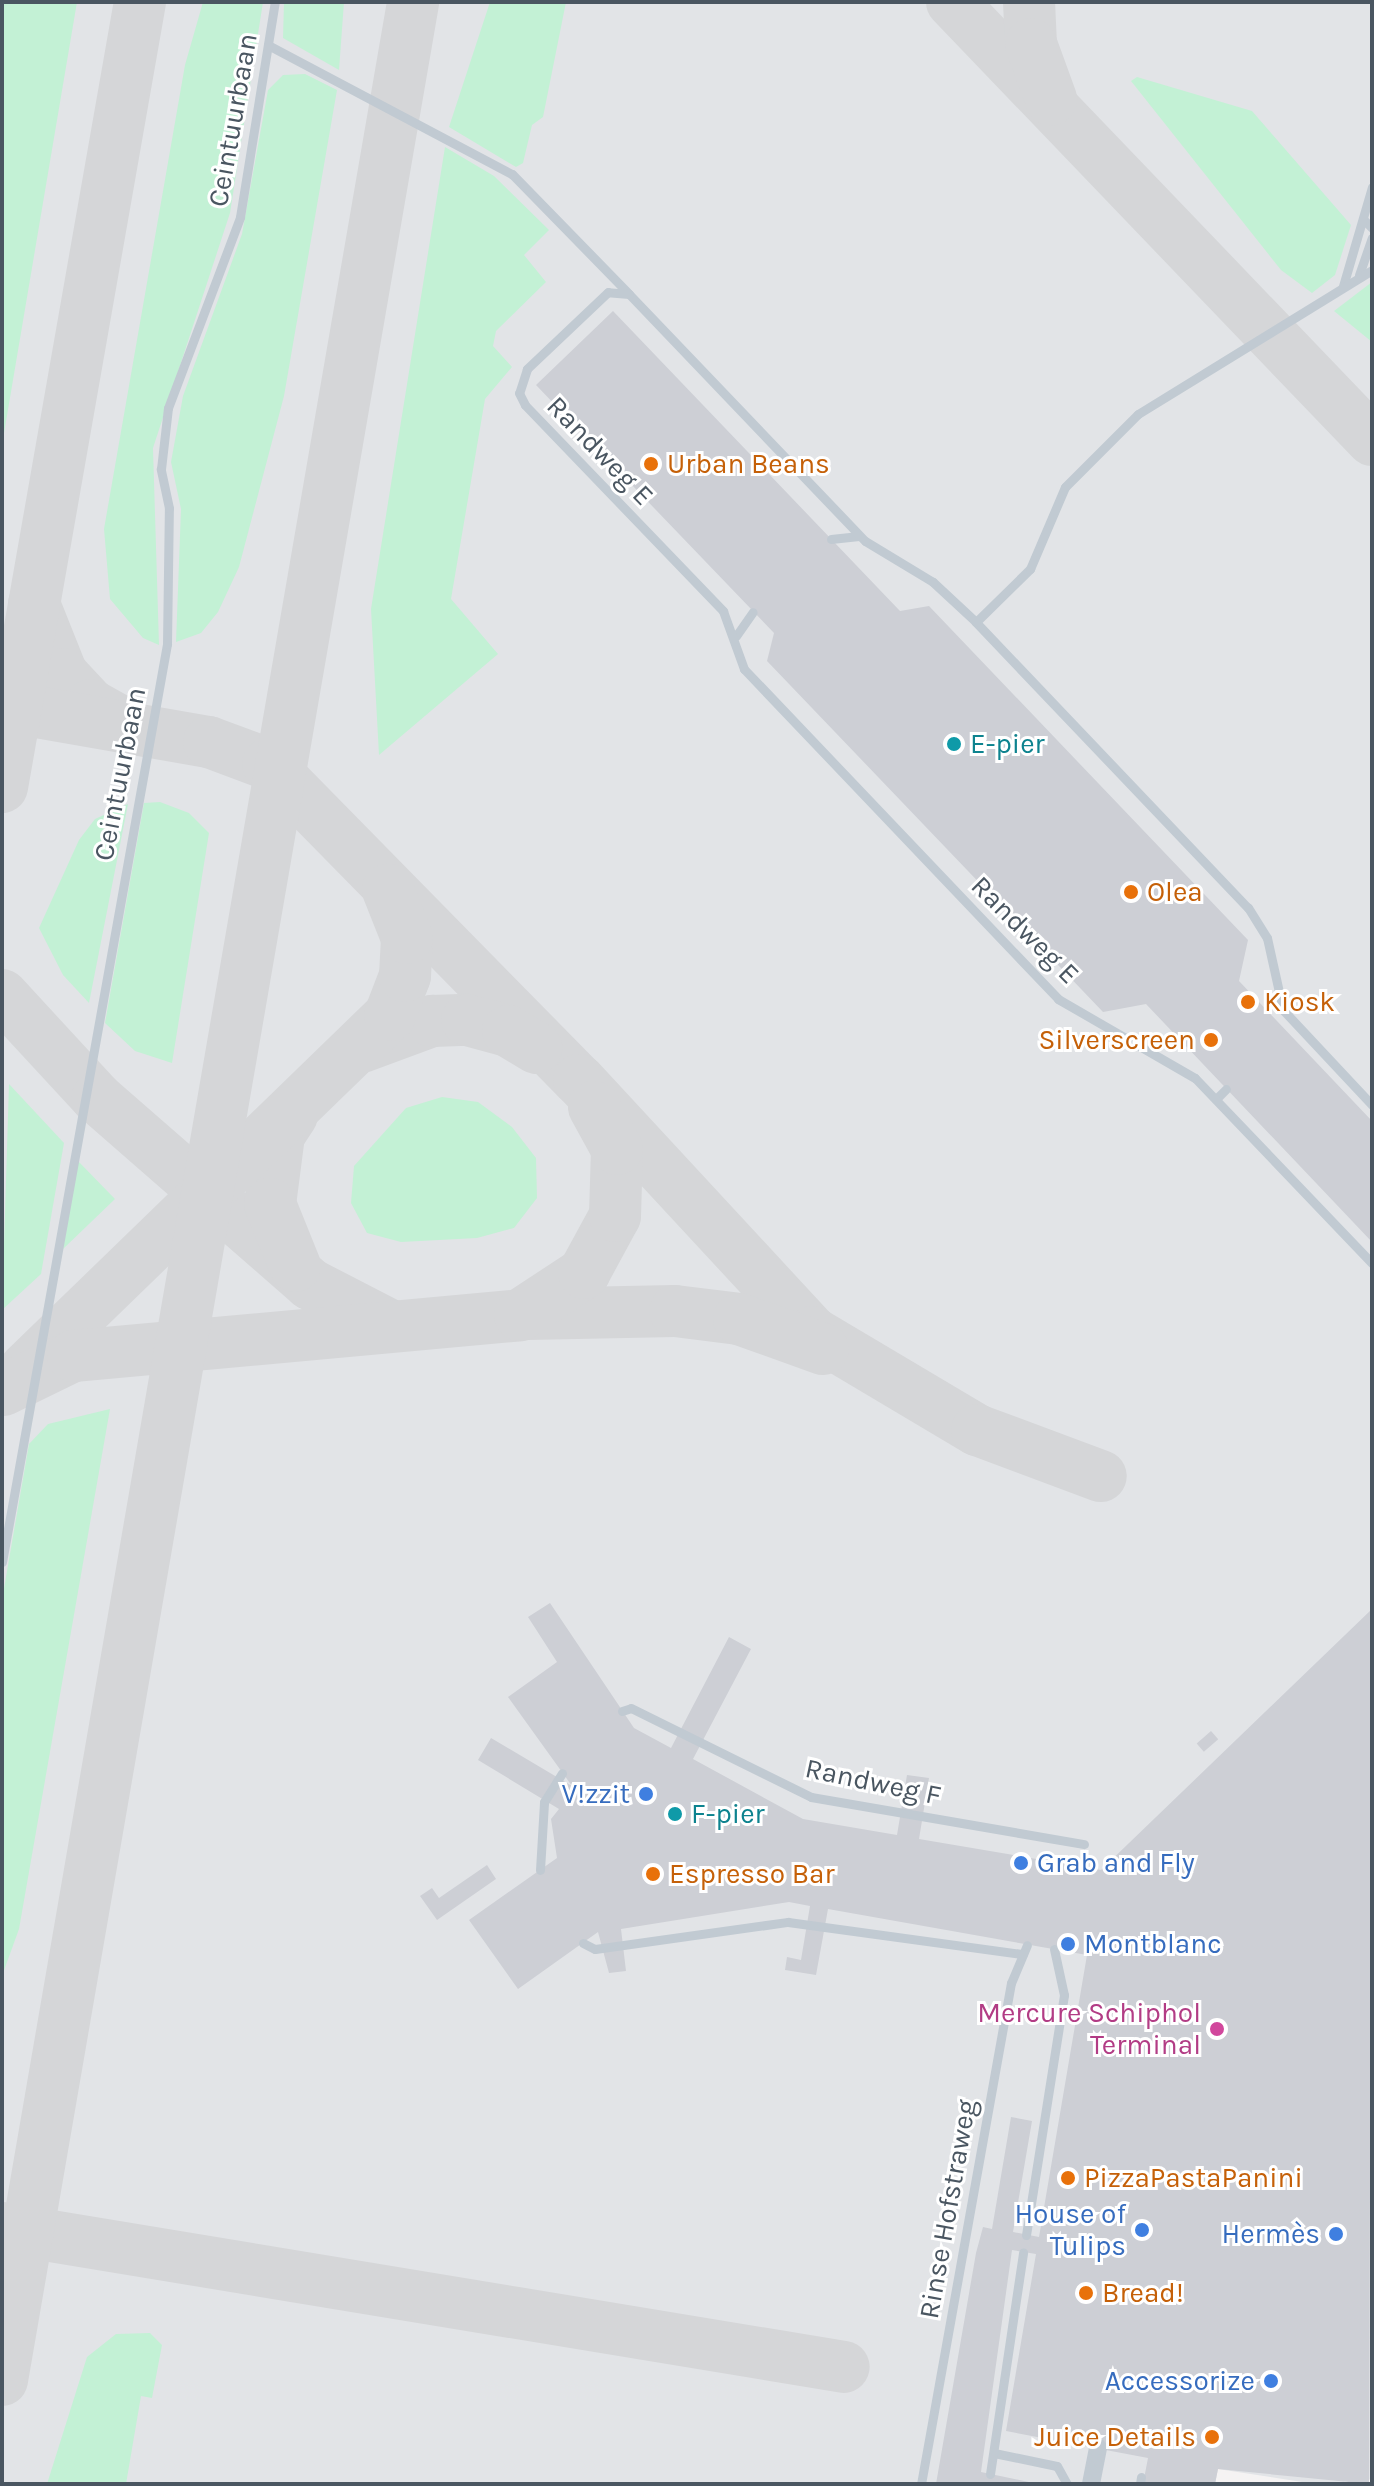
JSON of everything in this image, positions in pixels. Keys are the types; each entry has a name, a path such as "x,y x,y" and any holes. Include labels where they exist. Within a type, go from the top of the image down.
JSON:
{"street":[{"path":"1091,2484 1098,2448"}],"lane":[{"name":"Ceintuurbaan","path":"2,1562 167,644 169,508 161,469 168,408 240,217 275,2"},
{"path":"268,45 512,174 860,537 933,582 976,622 1248,908 1267,938 1283,1010 1291,1029 1372,1105"},
{"path":"1343,286 1372,187"},
{"path":"1363,219 1372,228"},
{"path":"1359,275 1372,238"},
{"path":"976,622 1030,569 1065,487 1138,414 1359,275 1372,270"},
{"name":"Randweg E","path":"629,294 608,292 527,369 519,393 723,611 736,636 744,669 1058,999 1195,1078 1372,1263"},
{"path":"831,539 860,537"},
{"path":"736,636 753,612"},
{"path":"1216,1099 1226,1089"},
{"name":"Randweg F","path":"622,1711 631,1708 811,1797 1084,1844"},
{"path":"540,1870 544,1802 562,1773"},
{"name":"Rinse Hofstraweg","path":"583,1943 595,1949 788,1922 1025,1949 1011,1983 921,2484"},
{"path":"1026,2235 1064,1995 1054,1949"},
{"path":"990,2474 1023,2252"},
{"path":"994,2453 1057,2466 1067,2484"}],"shaded area":[{"path":"2,2 1372,2 1372,2480 1346,2475 1344,2484 1315,2484 1218,2469 1215,2484 2,2484"}],"green space":[{"path":"2,2 77,2 2,445"},
{"path":"203,2 263,2 230,213 153,448 159,645 143,638 110,599 104,529 185,65"},
{"path":"284,2 344,2 339,70 283,38"},
{"path":"490,2 566,2 543,117 532,125 523,163 516,167 449,127"},
{"path":"305,74 337,90 284,396 239,567 218,612 201,633 176,642 181,509 171,462 183,396 242,234 268,90 283,75"},
{"path":"1137,77 1252,111 1351,225 1335,275 1312,293 1281,270 1131,81"},
{"path":"445,147 494,176 549,230 524,255 546,282 496,331 493,346 512,367 485,399 451,599 498,654 379,755 371,609"},
{"path":"1372,282 1372,342 1334,311"},
{"path":"160,802 189,813 209,833 172,1063 135,1051 105,1023 144,803"},
{"path":"128,804 89,1003 63,975 39,928 79,840 95,819"},
{"path":"9,1084 64,1143 41,1274 2,1310"},
{"path":"442,1097 478,1102 512,1127 536,1158 537,1198 514,1228 477,1238 401,1242 367,1233 351,1203 354,1166 406,1108"},
{"path":"78,1161 115,1199 63,1249"},
{"path":"110,1409 19,1929 2,1976 2,1600 29,1444 48,1424"},
{"path":"150,2333 162,2345 152,2398 141,2396 126,2484 47,2484 87,2357 116,2334"}],"building":[{"name":"E-pier","path":"613,311 900,611 929,606 1248,940 1239,981 1372,1121 1372,1242 1146,1004 1103,1012 767,661 774,633 536,385"},
{"path":"550,1603 634,1728 671,1748 729,1637 751,1649 693,1759 803,1819 897,1835 907,1775 929,1778 919,1839 1101,1870 1372,1609 1369,2484 1218,2469 1215,2484 1143,2484 1148,2458 1006,2431 1036,2254 1012,2250 981,2472 1038,2484 936,2484 976,2253 983,2227 992,2229 1011,2117 1032,2121 1013,2232 1039,2237 1087,1955 828,1909 816,1975 785,1970 787,1957 801,1960 810,1906 789,1902 621,1929 626,1971 609,1973 598,1932 518,1989 469,1920 557,1858 551,1819 559,1809 478,1760 491,1738 572,1786 508,1697 557,1662 528,1617"},
{"path":"1211,1731 1218,1739 1204,1752 1197,1743"},
{"path":"487,1865 496,1879 437,1920 420,1896 432,1888 439,1898"}],"taxiway":[{"path":"2,787 140,2"},
{"path":"2,2380 413,2"},
{"path":"952,2 1372,440"},
{"path":"1029,2 1031,44 1051,99"},
{"path":"34,604 62,674 91,705 125,724"},
{"path":"2,706 209,742 268,764 579,1080 812,1332 977,1430 1101,1476"},
{"path":"25,1369 390,1015 405,976 407,938 388,890"},
{"path":"2,995 97,1098 310,1284 389,1325"},
{"path":"362,1047 432,1021 467,1020 508,1031 536,1048"},
{"path":"3,1390 73,1356 520,1315 584,1273 615,1216 617,1149 594,1107"},
{"path":"292,1115 279,1135 270,1204 295,1266"},
{"path":"527,1314 675,1311 739,1319 823,1349"},
{"path":"2,2228 844,2367"}],"place":[{"name":"Urban Beans","path":"651,464"},
{"name":"E-pier","path":"954,744"},
{"name":"Olea","path":"1131,892"},
{"name":"Kiosk","path":"1248,1002"},
{"name":"Silverscreen","path":"1211,1040"},
{"name":"V!zz¡t","path":"646,1794"},
{"name":"F-pier","path":"675,1814"},
{"name":"Grab and Fly","path":"1021,1863"},
{"name":"Espresso Bar","path":"653,1874"},
{"name":"Montblanc","path":"1068,1944"},
{"name":"Mercure Schiphol Terminal","path":"1217,2029"},
{"name":"PizzaPastaPanini","path":"1068,2178"},
{"name":"House of Tulips","path":"1142,2230"},
{"name":"Hermès","path":"1336,2234"},
{"name":"Bread!","path":"1086,2293"},
{"name":"Accessorize","path":"1271,2381"},
{"name":"Juice Details","path":"1212,2437"}]}
